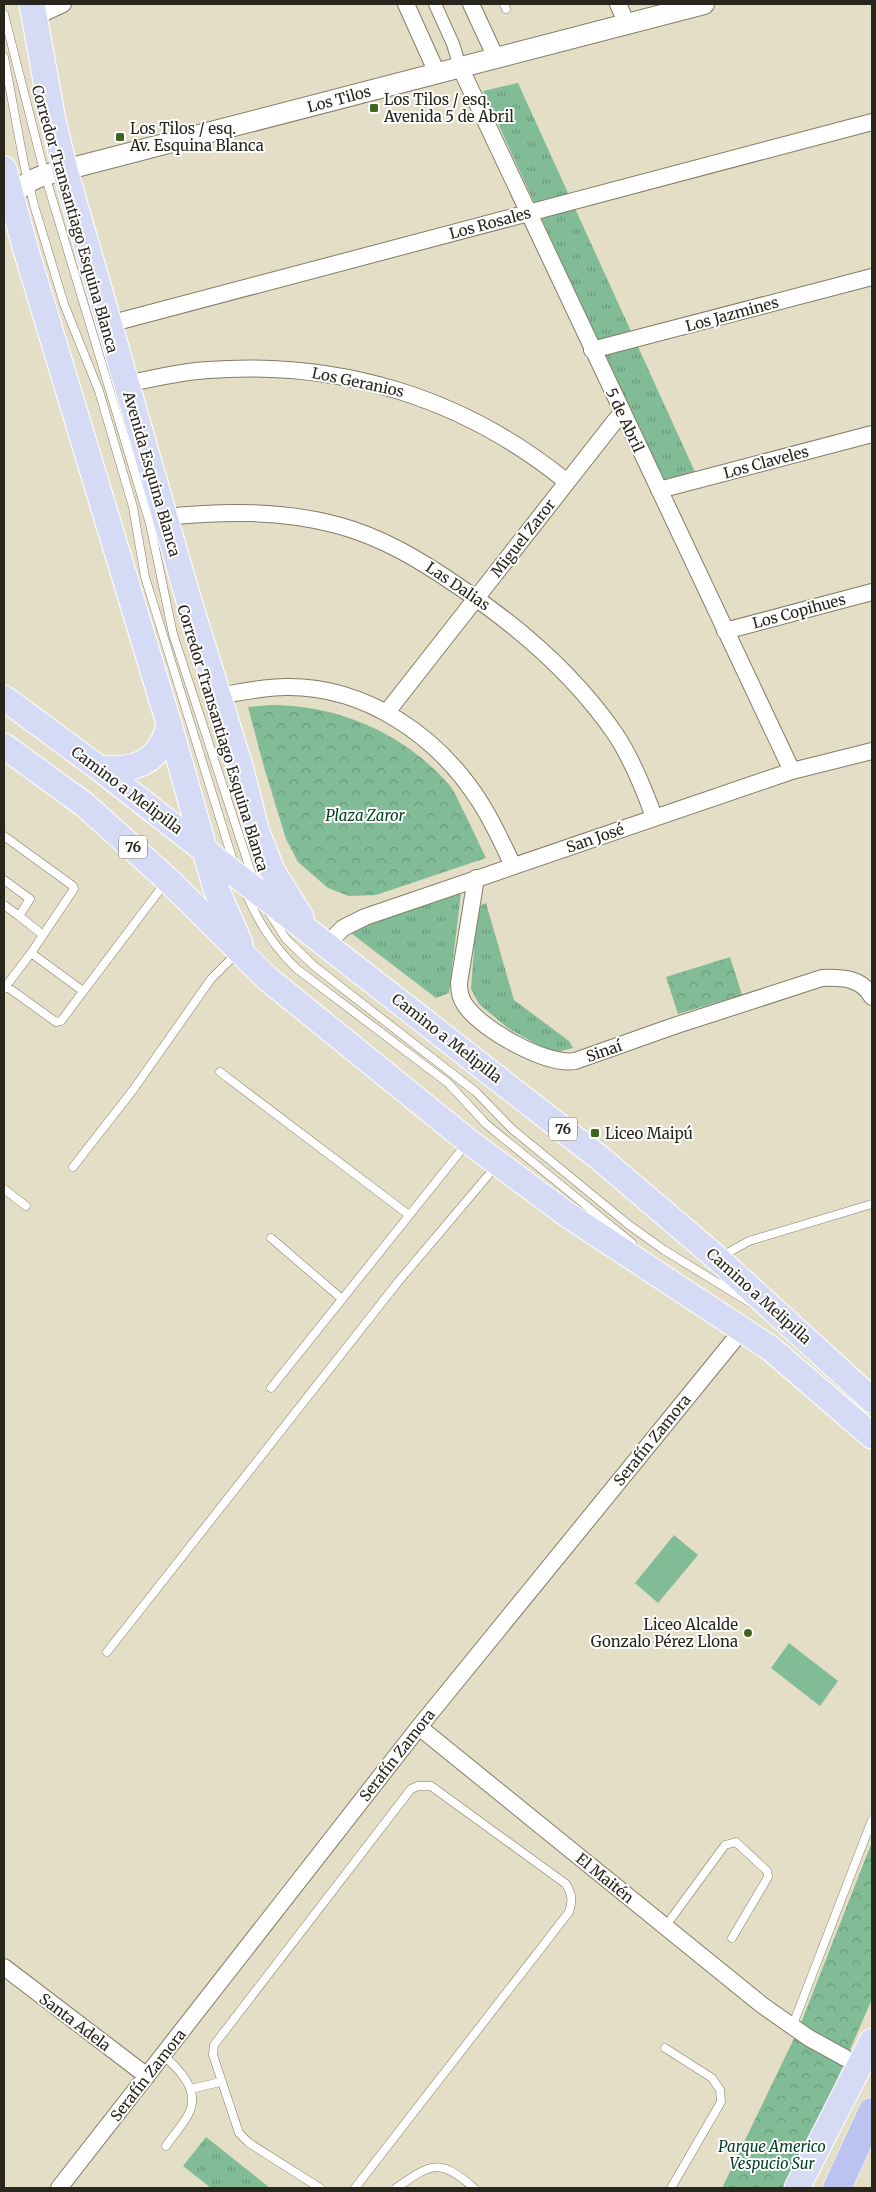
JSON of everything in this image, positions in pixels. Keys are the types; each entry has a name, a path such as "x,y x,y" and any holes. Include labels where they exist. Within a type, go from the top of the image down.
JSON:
{"highway":[{"path":"837,2188 872,2112"}],"main road":[{"name":"Avenida Esquina Blanca","path":"33,10 53,120 37,182 169,724 204,850 244,958"},
{"name":"Avenida Esquina Blanca","path":"4,169 37,182 108,324 264,852 286,896 319,938"},
{"name":"Camino a Melipilla","path":"4,698 99,768 601,1159 718,1259 869,1396"},
{"path":"99,768 125,769 147,760 154,755 164,741 169,724"},
{"name":"Camino a Melipilla","path":"4,746 85,805 168,879 244,958 468,1141 575,1220 742,1329 800,1372 872,1436"},
{"path":"797,2188 872,2041"}],"street":[{"path":"33,10 63,4"},
{"path":"406,4 438,73"},
{"path":"435,4 453,44 460,67"},
{"path":"471,4 496,58"},
{"path":"618,4 628,24"},
{"name":"Los Tilos","path":"37,182 460,67 704,4"},
{"name":"5 de Abril","path":"460,67 527,213 792,771"},
{"name":"Los Rosales","path":"108,324 872,122"},
{"name":"Los Jazmines","path":"592,350 872,277"},
{"name":"Los Geranios","path":"126,384 180,373 238,368 303,370 366,381 429,400 468,417 516,444 567,482"},
{"name":"Miguel Zaror","path":"387,712 622,412"},
{"name":"Los Claveles","path":"659,490 872,434"},
{"name":"Las Dalias","path":"165,517 247,512 296,516 339,525 388,544 412,556 476,598 535,644 562,671 603,718 628,756 654,817"},
{"name":"Los Copihues","path":"725,631 872,592"},
{"path":"219,696 266,688 311,688 350,697 387,712 406,724 430,744 466,782 492,820 513,866"},
{"name":"San José","path":"319,938 365,916 654,817 792,771 872,750"},
{"name":"Sinaí","path":"476,878 459,983 461,997 468,1008 489,1026 519,1045 547,1058 566,1062 575,1061 674,1026 822,978 840,977 857,982 868,990 872,997"},
{"name":"Serafín Zamora","path":"60,2188 419,1727 742,1329"},
{"name":"El Maitén","path":"419,1727 665,1927 792,2027 860,2066"},
{"name":"Santa Adela","path":"4,1967 147,2076"}],"lane":[{"name":"Corredor Transantiago Esquina Blanca","path":"4,14 37,182 64,304 99,391 133,507 145,577 224,836 249,884"},
{"name":"Corredor Transantiago Esquina Blanca","path":"4,57 37,182 150,524 173,634 219,779 249,884"},
{"path":"4,836 73,886 74,889 31,953 5,987 56,1022 61,1021 168,879"},
{"path":"4,880 30,899 19,916"},
{"path":"249,884 262,926 281,952 297,969 448,1083 486,1124 635,1246"},
{"path":"249,884 280,931 294,948 476,1092 512,1129 629,1225 664,1250 806,1339"},
{"path":"4,905 43,935"},
{"path":"31,953 83,991"},
{"path":"73,1166 134,1090 211,979 244,958"},
{"path":"220,1072 409,1215"},
{"path":"271,1388 468,1141"},
{"path":"107,1652 398,1282 498,1164"},
{"path":"4,1189 26,1206"},
{"path":"718,1259 749,1241 872,1204"},
{"path":"271,1238 342,1299"},
{"path":"650,1258 742,1329"},
{"path":"320,2188 249,2143 239,2133 220,2082 213,2055 214,2045 411,1789 418,1786 431,1786 566,1884 572,1897 569,1912 355,2188"},
{"path":"792,2027 872,1820"},
{"path":"665,1927 725,1845 736,1842 767,1871 768,1878 732,1938"},
{"path":"665,2048 712,2078 720,2090 721,2102 671,2188"},
{"path":"163,2055 178,2068 191,2089 191,2110 166,2146"},
{"path":"191,2089 220,2082"},
{"path":"396,2188 422,2170 440,2167 455,2172 474,2188"}],"green space":[{"path":"518,83 695,472 663,483 483,91"},
{"name":"Plaza Zaror","path":"271,705 321,710 346,717 370,726 413,751 452,789 486,858 376,895 349,896 328,888 298,862 286,839 248,707"},
{"path":"461,893 449,993 436,998 347,930"},
{"path":"486,903 514,1000 569,1041 573,1048 553,1053 509,1029 479,1004 471,989 477,907"},
{"path":"730,957 742,995 678,1014 666,977"},
{"path":"674,1535 698,1555 658,1603 635,1583"},
{"path":"789,1643 838,1681 820,1706 771,1668"},
{"name":"Parque Americo Vespucio Sur","path":"872,1842 872,1999 790,2188 722,2188 799,2028"},
{"path":"206,2137 270,2188 211,2188 183,2166"}],"place":[{"name":"Los Tilos / esq. Avenida 5 de Abril","path":"374,108"},
{"name":"Los Tilos / esq. Av. Esquina Blanca","path":"120,137"},
{"name":"Liceo Maipú","path":"595,1133"},
{"name":"Liceo Alcalde Gonzalo Pérez Llona","path":"748,1633"}]}
